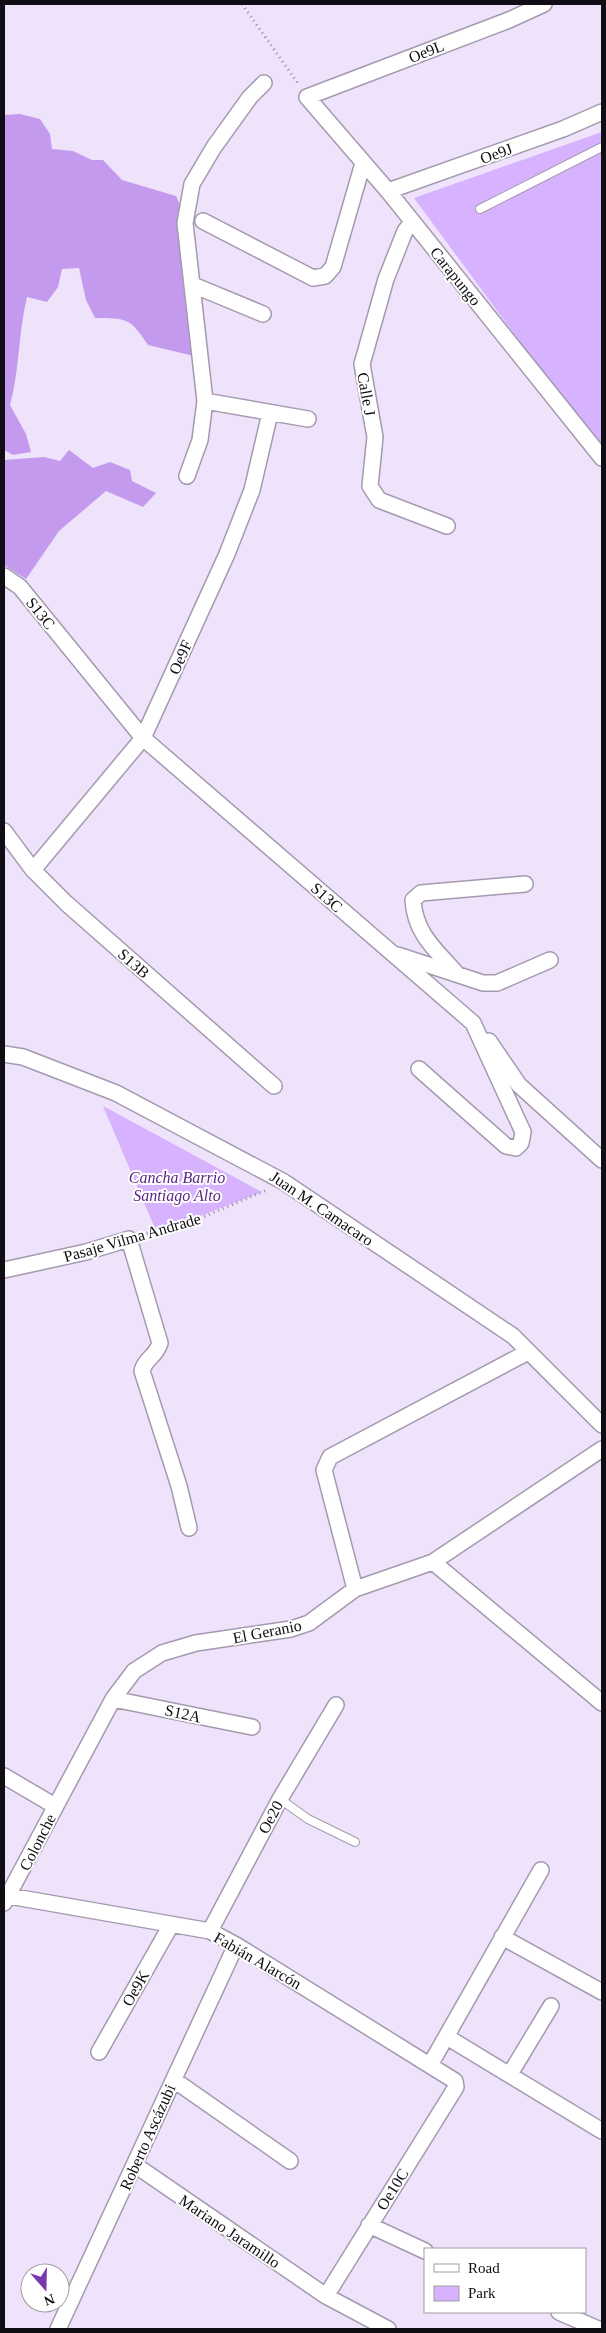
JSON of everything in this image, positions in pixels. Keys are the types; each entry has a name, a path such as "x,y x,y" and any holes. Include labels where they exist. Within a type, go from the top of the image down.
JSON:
{"street":[{"name":"Oe9L","path":"307,97 509,20 544,4"},
{"path":"187,476 200,440 205,401 185,223 192,184 214,147 250,97 264,83"},
{"name":"Carapungo","path":"307,97 388,191 602,458"},
{"name":"Oe9J","path":"388,191 563,129 602,112"},
{"path":"203,222 313,278 325,276 333,267 363,163"},
{"name":"Calle J","path":"412,222 405,231 386,279 362,364 375,438 370,486 379,500 447,526"},
{"path":"193,285 263,314"},
{"path":"205,401 308,419"},
{"name":"Oe9F","path":"33,870 143,738 227,554 245,508 252,490 270,413"},
{"name":"S13C","path":"4,576 20,588 143,738 473,1023 524,1132 522,1143 516,1148 506,1146 419,1069"},
{"name":"S13B","path":"4,831 33,870 74,910 274,1086"},
{"path":"457,974 422,934 414,918 413,900 421,893 525,884"},
{"path":"392,953 483,983 497,983 550,960"},
{"path":"473,1023 489,1041 519,1085 602,1160"},
{"name":"Juan M. Camacaro","path":"4,1054 23,1057 116,1093 284,1182 513,1336 602,1425"},
{"path":"129,1239 160,1343 157,1354 146,1362 142,1371 179,1486 189,1528"},
{"name":"Pasaje Vilma Andrade","path":"4,1270 86,1252 129,1239"},
{"path":"354,1589 324,1470 330,1457 528,1352"},
{"name":"El Geranio","path":"55,1806 113,1699 134,1671 162,1652 196,1643 291,1629 309,1623 354,1589 433,1562 602,1448"},
{"path":"433,1562 596,1692 602,1704"},
{"name":"S12A","path":"113,1699 252,1727"},
{"name":"Oe20","path":"210,1932 280,1799 336,1706"},
{"path":"4,1776 55,1806"},
{"name":"Colonche","path":"6,1900 55,1806"},
{"path":"430,2065 541,1870"},
{"name":"Fabián Alarcón","path":"6,1900 210,1932 236,1945 454,2081"},
{"name":"Oe9K","path":"99,2052 171,1925"},
{"path":"502,1938 602,1992"},
{"name":"Roberto Ascázubi","path":"58,2329 236,1945"},
{"path":"510,2074 551,2006"},
{"path":"447,2037 602,2131"},
{"path":"174,2080 290,2161"},
{"name":"Oe10C","path":"326,2296 456,2087 454,2081"},
{"name":"Mariano Jaramillo","path":"135,2166 326,2296 388,2329"},
{"path":"369,2225 424,2251"},
{"path":"561,2313 598,2329"}],"lane":[{"path":"480,209 602,147"},
{"path":"280,1799 308,1819 355,1842"}],"path":[{"path":"242,4 307,97"},
{"name":"Pasaje Vilma Andrade","path":"129,1239 196,1220 284,1182"}],"green space":[{"path":"602,132 602,453 414,198"},
{"name":"Cancha Barrio Santiago Alto","path":"103,1106 262,1192 157,1233"}],"shaded area":[{"path":"20,114 40,119 50,134 52,149 73,151 92,160 103,160 122,180 176,196 182,209 198,357 148,345 137,329 127,321 114,318 95,318 86,300 79,268 62,269 58,287 47,302 27,297 16,378 10,405 26,434 31,452 13,455 4,450 4,115"},
{"path":"69,450 93,468 110,462 130,470 132,481 156,493 143,507 106,491 59,531 26,579 4,565 4,460 44,457 60,461"}]}
